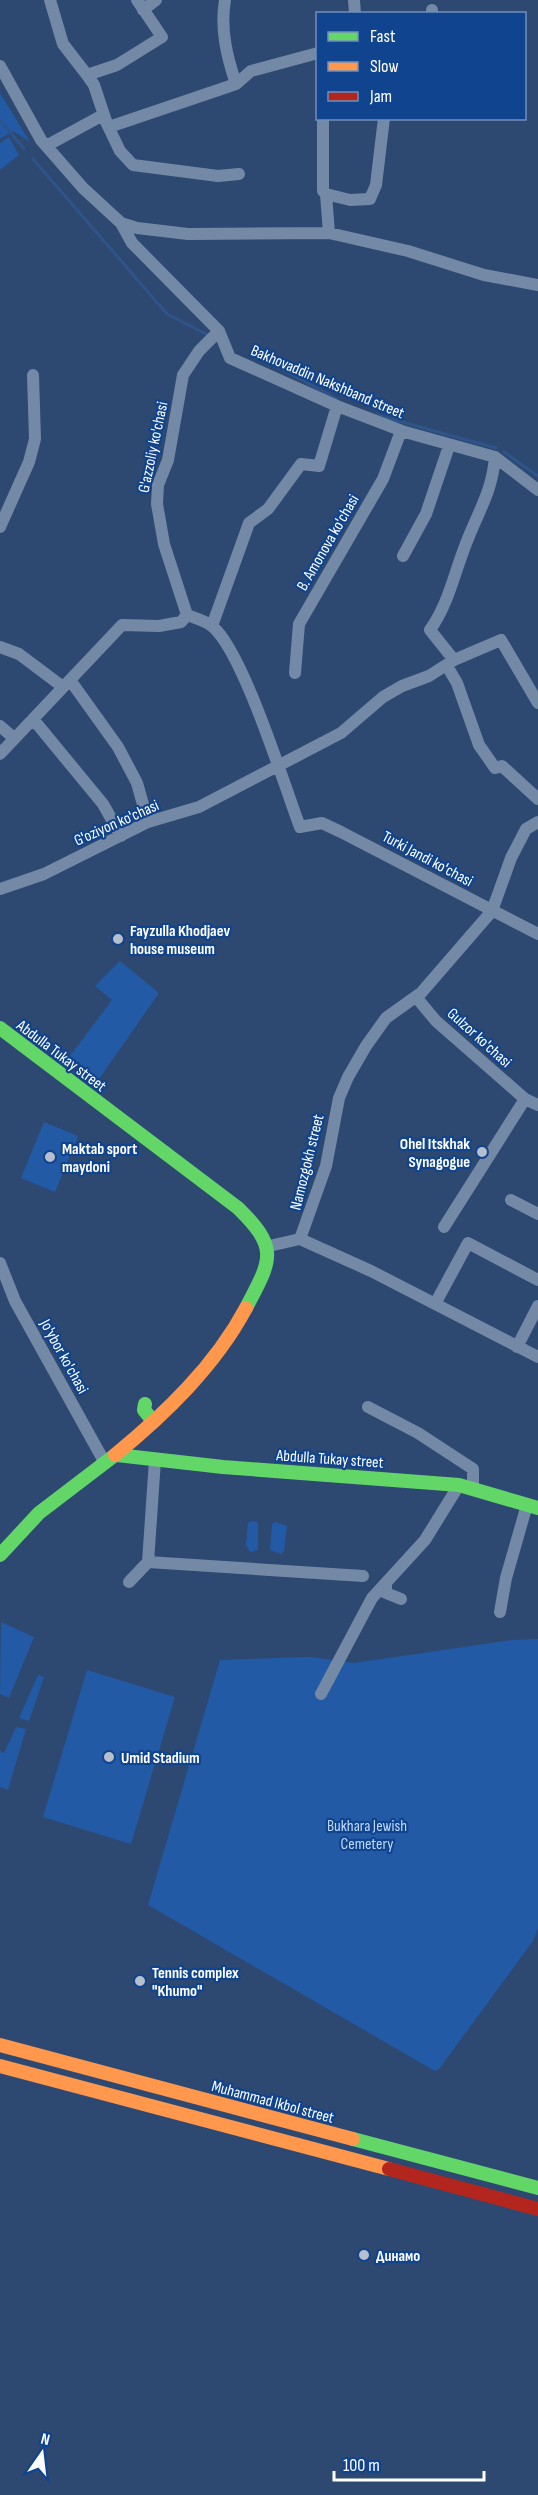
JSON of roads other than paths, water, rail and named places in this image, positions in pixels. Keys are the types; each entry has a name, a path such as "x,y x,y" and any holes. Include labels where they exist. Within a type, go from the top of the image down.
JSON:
{"street":[{"path":"50,0 63,44 94,85 103,115 120,151 133,165 218,177 239,174"},
{"path":"87,75 117,65 162,37 140,5 156,0"},
{"path":"225,0 223,24 226,52 236,84"},
{"path":"109,128 236,84 251,71 316,56"},
{"name":"Bakhovaddin Nakshband street","path":"0,66 10,88 46,146 83,188 121,223 132,243 219,331 230,358 336,406 401,431 495,458 538,489"},
{"path":"46,146 103,115"},
{"path":"323,120 323,191 326,194 329,233"},
{"path":"326,194 350,200 370,199 376,185 384,120"},
{"name":"Bakhovaddin Nakshband street","path":"121,223 137,228 188,234 329,233 408,251 484,275 538,285"},
{"name":"G'azzoliy ko'chasi","path":"187,615 162,537 157,504 159,485 175,432 183,375 199,351 219,331"},
{"path":"0,527 29,462 35,439 33,375"},
{"path":"212,626 249,523 268,508 301,464 319,466 336,406"},
{"name":"B. Amonova ko'chasi","path":"296,673 299,624 384,479 401,431"},
{"path":"403,556 426,514 449,446"},
{"path":"495,458 493,483 464,548 449,597 430,630 451,663 479,745 495,768 502,766 538,799"},
{"path":"0,754 122,625 159,626 181,622 187,615 212,626 231,652 244,679 277,766"},
{"name":"G'oziyon ko'chasi","path":"0,889 44,874 148,822 199,807 341,733 383,697 402,686 429,676 501,640 538,703"},
{"path":"0,647 19,654 67,683 118,747 137,783 148,822"},
{"path":"33,719 103,804 122,836"},
{"path":"0,726 14,738"},
{"name":"Turki Jandi ko'chasi","path":"277,766 300,827 322,823 331,827 538,934"},
{"name":"Namozgokh street","path":"300,1239 326,1166 343,1088 366,1046 386,1018 416,997 492,911 511,858 526,829 538,822"},
{"name":"Gulzor ko'chasi","path":"416,997 436,1021 525,1099 538,1105"},
{"name":"Abdulla Tukay street","path":"0,1028 237,1208 256,1226 269,1246"},
{"path":"444,1227 525,1099"},
{"path":"511,1200 538,1214"},
{"path":"0,1555 27,1524 117,1455 193,1382 225,1343 265,1270 269,1258 269,1246 300,1239 371,1271 538,1357"},
{"path":"435,1304 468,1242 538,1280"},
{"name":"Jo'ybor ko'chasi","path":"0,1263 5,1291 105,1463"},
{"path":"517,1347 538,1305"},
{"path":"145,1404 144,1410 153,1420"},
{"path":"321,1694 370,1600 428,1536 475,1472 418,1433 368,1407"},
{"name":"Abdulla Tukay street","path":"117,1455 466,1486 532,1507"},
{"path":"129,1582 148,1562 155,1460"},
{"path":"500,1612 506,1578 532,1507"},
{"path":"148,1562 363,1576"},
{"path":"387,1583 386,1593 401,1599"},
{"name":"Muhammad Ikbol street","path":"0,2045 538,2188"},
{"path":"0,2066 538,2209"}],"waterway":[{"path":"0,120 24,149"},
{"path":"33,159 167,314 206,334"},
{"path":"254,354 337,399"},
{"path":"377,415 496,448"},
{"path":"504,452 538,476"}],"place":[{"name":"Fayzulla Khodjaev house museum","path":"118,939"},
{"name":"Ohel Itskhak Synagogue","path":"482,1152"},
{"name":"Maktab sport maydoni","path":"50,1157"},
{"name":"Umid Stadium","path":"109,1757"},
{"name":"Tennis complex \"Khumo\"","path":"140,1981"},
{"name":"Динамо","path":"364,2255"}],"park label":[{"name":"Bukhara Jewish Cemetery","path":"367,1834"}]}
